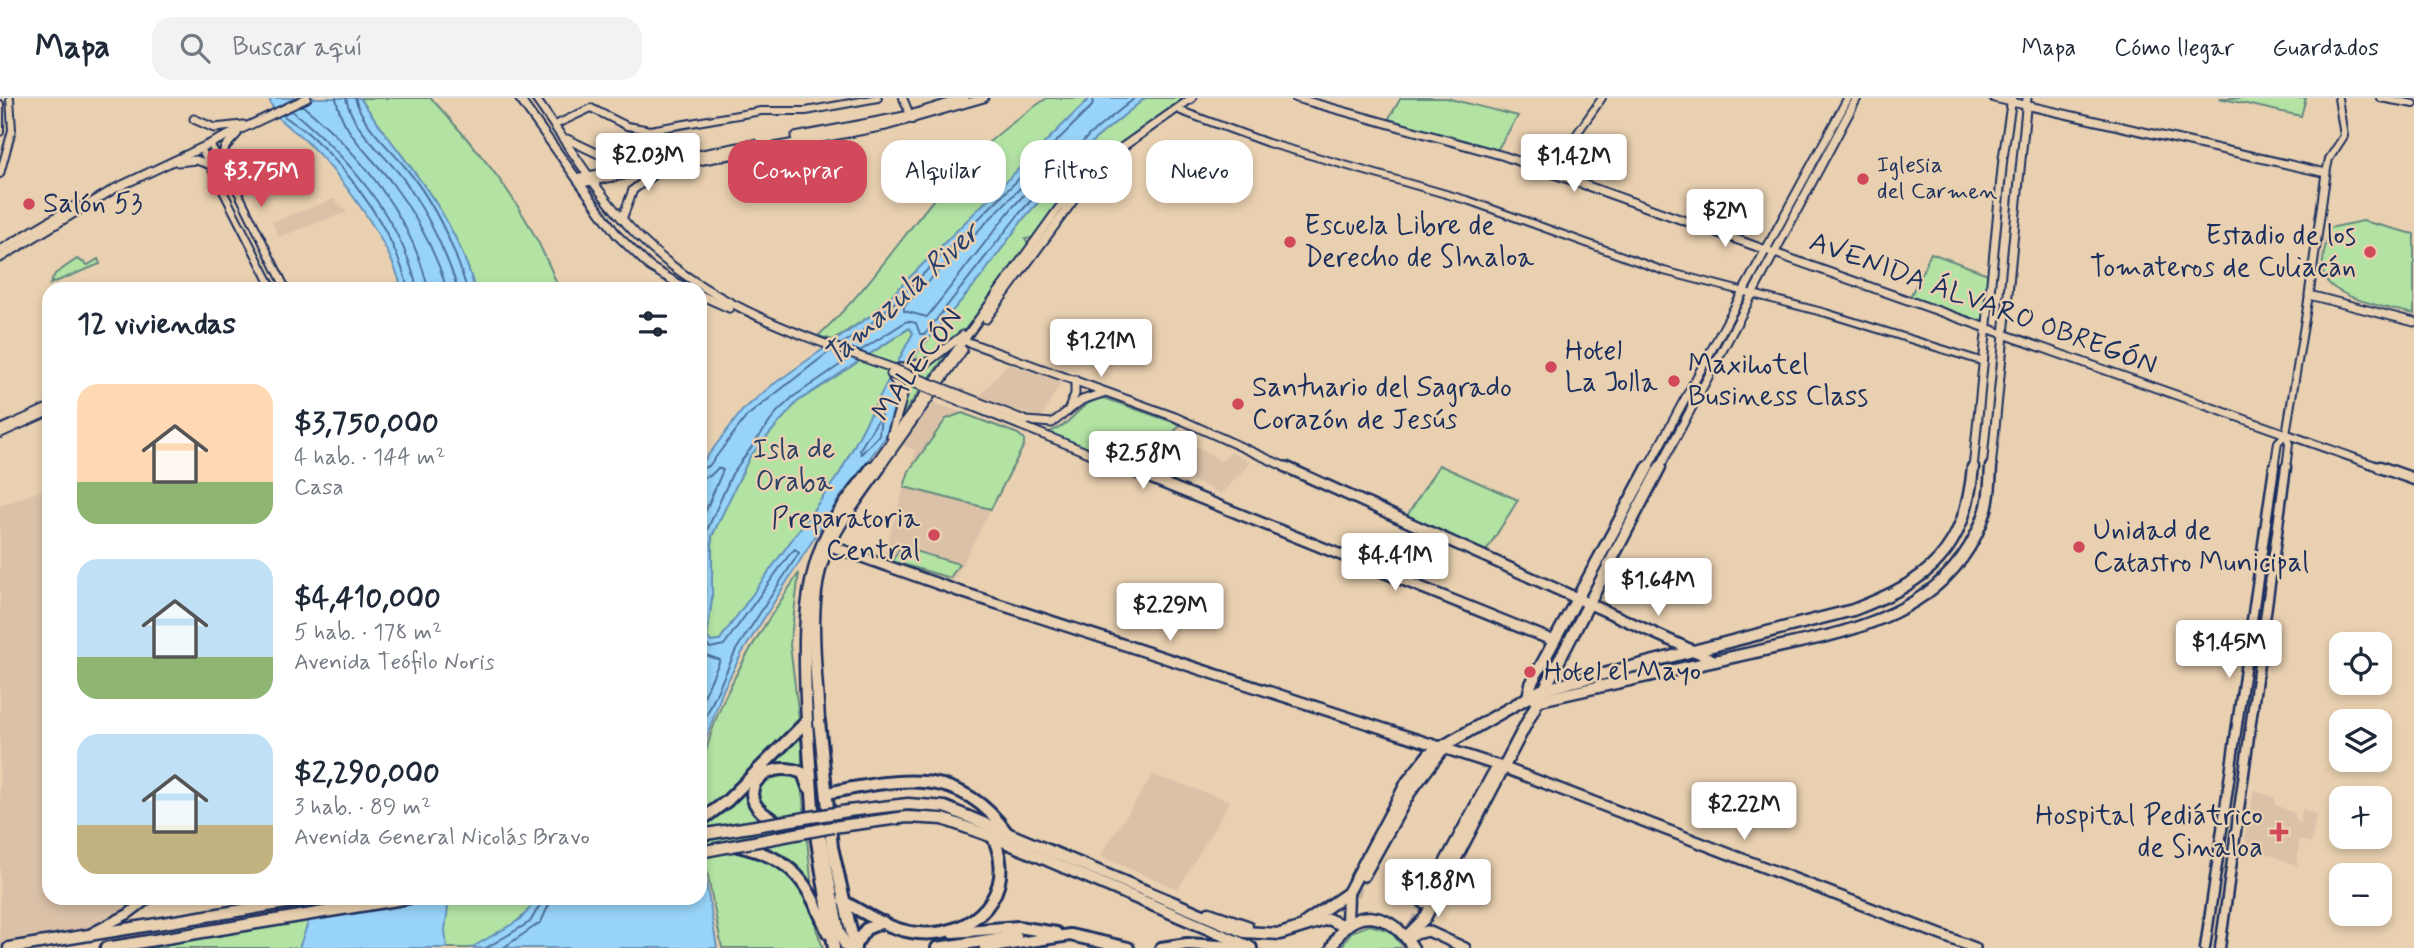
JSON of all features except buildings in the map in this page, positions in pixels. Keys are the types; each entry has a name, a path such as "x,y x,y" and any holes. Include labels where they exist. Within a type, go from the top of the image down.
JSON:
{"highway":[{"path":"810,723 827,793 832,847 843,901 845,947"},
{"path":"707,815 810,723"},
{"path":"810,723 816,831"},
{"path":"778,822 761,816 754,809 750,796 754,785 767,772 784,767 800,771 806,779 845,947"},
{"path":"827,793 887,782 946,783 985,805 1007,833"},
{"path":"946,932 986,909 1003,878 1003,857 993,837"},
{"path":"737,846 769,853 794,866 845,947"},
{"path":"843,901 883,922 918,933 1025,927 1128,948"},
{"path":"986,909 986,921 992,928"},
{"path":"845,947 866,929 883,922"},
{"path":"937,948 1046,932"},
{"path":"985,948 1070,935"},
{"path":"1161,948 1187,944 1252,948"}],"main road":[{"path":"259,119 299,98"},
{"path":"0,249 115,184 307,98"},
{"path":"520,98 621,240 650,267 675,282"},
{"path":"535,98 622,219 650,248 692,282"},
{"path":"592,178 661,162 911,117 965,98"},
{"path":"580,180 669,167 911,117 984,98"},
{"name":"MALECÓN","path":"810,723 804,610 813,562 825,544 842,507 1048,222 1079,187 1124,146 1191,98"},
{"path":"1199,98 1130,148 1072,202 968,342 825,544 970,595 1502,767 1975,948"},
{"name":"AVENIDA ÁLVARO OBREGÓN","path":"1296,98 1550,172 2414,479"},
{"path":"1407,936 1425,918 1502,767 1535,695 1588,603 1754,294 1771,252 1848,98"},
{"path":"1535,695 1531,684 1744,291 1771,252 1857,98"},
{"path":"1994,98 2027,102 2326,173 2309,295 2414,322"},
{"path":"1364,877 1405,799 1426,768 1444,748 1478,724 1535,695 1693,650 1853,610 1888,597 1939,561 1958,534 1970,502 2012,100"},
{"path":"1535,695 1716,660 1885,618 1921,600 1954,571 1968,551 1987,508 2027,102"},
{"path":"194,119 214,128 243,126"},
{"path":"0,258 102,196 243,126"},
{"path":"221,161 225,147 243,126"},
{"path":"563,136 577,147 605,157 661,162"},
{"path":"165,165 196,160 211,165"},
{"path":"622,219 626,197 636,185 669,167"},
{"path":"707,290 750,314"},
{"path":"707,298 1555,641"},
{"path":"893,371 928,362 975,324"},
{"path":"968,342 1191,424 1716,660"},
{"path":"893,371 1027,421 1048,425 1066,417 1085,397 1101,393 1120,397"},
{"path":"889,444 902,391 893,371"},
{"path":"1066,417 1075,394 1075,380"},
{"path":"1332,948 1345,924 1348,893 1407,782 1429,754 1444,748"},
{"path":"1423,903 1493,773 1502,767"},
{"path":"707,834 848,811 931,805 960,813 1245,934 1266,937 1328,919 1345,924 1360,917 1382,918 1393,922 1407,936 1413,948"},
{"path":"707,851 863,822 931,817 993,837 1252,948"},
{"path":"1147,892 1174,898 1247,926"},
{"path":"1292,931 1348,893"},
{"path":"9,948 272,905"},
{"path":"106,948 368,905"},
{"path":"1407,936 1427,931 1465,948"}],"street":[{"path":"0,174 12,130 10,98"},
{"path":"828,106 853,98"},
{"path":"555,125 591,108 638,129 761,111 800,111 878,98"},
{"path":"903,98 911,117"},
{"path":"1550,172 1602,98"},
{"path":"2326,173 2329,159 2344,136 2338,98"},
{"path":"2380,98 2414,104"},
{"path":"0,104 0,131"},
{"path":"1181,111 1268,143 1470,201 1664,271 1744,291 1984,362"},
{"path":"210,144 282,282"},
{"path":"201,148 270,282"},
{"path":"2220,948 2288,444 2286,434 2309,295"},
{"path":"0,429 42,410"},
{"path":"0,434 42,415"},
{"path":"2205,948 2278,442 2286,434"},
{"path":"88,934 140,905"}],"shaded area":[{"path":"334,199 347,212 279,237 272,222"},
{"path":"1007,364 1061,382 1041,418 979,397"},
{"path":"932,402 1018,434 1024,445 953,582 882,560 916,450 900,445"},
{"path":"1177,437 1222,461 1231,452 1251,462 1221,494 1154,461"},
{"path":"42,491 42,905 136,905 88,934 0,948 0,506"},
{"path":"1153,775 1230,801 1178,889 1100,856"},
{"name":"Hospital Pediátrico de Sinaloa","path":"2254,790 2275,798 2275,805 2294,813 2298,823 2301,823 2302,809 2316,815 2311,843 2299,840 2297,866 2247,845 2245,836"}],"green space":[{"path":"360,98 431,98 489,165 520,209 556,282 473,282 453,234 426,188"},
{"path":"1047,98 1090,98 1048,140 1020,140 1020,168 1006,182 1006,140 991,140"},
{"path":"1145,98 1184,98 1129,140 1094,140"},
{"path":"1401,98 1446,98 1518,116 1497,150 1388,120"},
{"path":"2219,98 2306,98 2301,116"},
{"path":"930,203 985,203 873,314 833,340 818,336 854,299"},
{"path":"1037,203 1059,203 1032,238 1025,239 1028,244 885,438 899,389 916,354 981,277"},
{"name":"Estadio de los Tomateros de Culiacán","path":"2363,221 2414,234 2414,314 2347,295 2327,281 2323,272 2323,261 2329,228"},
{"path":"1931,253 1988,274 1984,322 1910,297"},
{"path":"77,259 88,265 98,259 100,264 51,282 55,274"},
{"name":"Isla de Oraba","path":"910,328 913,333 840,473 719,641 711,642 707,637 712,598 712,536 750,456 797,402"},
{"path":"1104,398 1181,425 1135,470 1047,434 1062,426 1085,405"},
{"path":"962,413 1018,434 1024,439 1024,445 991,509 904,487 909,471 946,419"},
{"path":"1439,465 1518,500 1485,553 1405,519"},
{"path":"901,547 959,564 950,578 892,561"},
{"path":"799,573 790,645 802,743 802,790 816,928 823,948 722,948 707,869 707,747 728,690"},
{"path":"448,905 534,905 508,928 488,941 470,948 447,948 444,931"},
{"path":"351,914 326,948 140,948"},
{"path":"1370,925 1390,931 1404,948 1341,948 1351,932"}],"water":[{"path":"269,98 360,98 440,210 465,260 473,282 400,282 387,250 349,190 320,155 280,120"},
{"path":"1090,98 1145,98 1094,140 1048,140"},
{"name":"Tamazula River","path":"1020,168 1020,203 1037,203 981,277 916,354 899,389 885,438 838,500 742,653 723,690 707,737 707,637 707,457 742,411 771,386 873,314 985,203 1006,203 1006,182","holes":["909,328 913,333 840,473 719,641 711,642 707,637 712,598 712,536 750,456 797,402"]},
{"path":"707,887 717,948 471,948 521,919 532,905 707,905"},
{"path":"314,905 448,905 445,931 447,948 299,948"}],"tunnel":[{"path":"1349,908 1364,876"},
{"path":"1403,948 1423,903"}],"place":[{"name":"Iglesia del Carmen","path":"1863,179"},
{"name":"Salón 53","path":"29,204"},
{"name":"Escuela Libre de Derecho de SInaloa","path":"1290,242"},
{"name":"Estadio de los Tomateros de Culiacán","path":"2370,252"},
{"name":"Hotel La Jolla","path":"1551,367"},
{"name":"Maxihotel Business Class","path":"1674,381"},
{"name":"Santuario del Sagrado Corazón de Jesús","path":"1238,404"},
{"name":"Preparatoria Central","path":"934,535"},
{"name":"Unidad de Catastro Municipal","path":"2079,547"},
{"name":"Hotel el Mayo","path":"1530,672"},
{"name":"Hospital Pediátrico de Sinaloa","path":"2279,832"}]}
